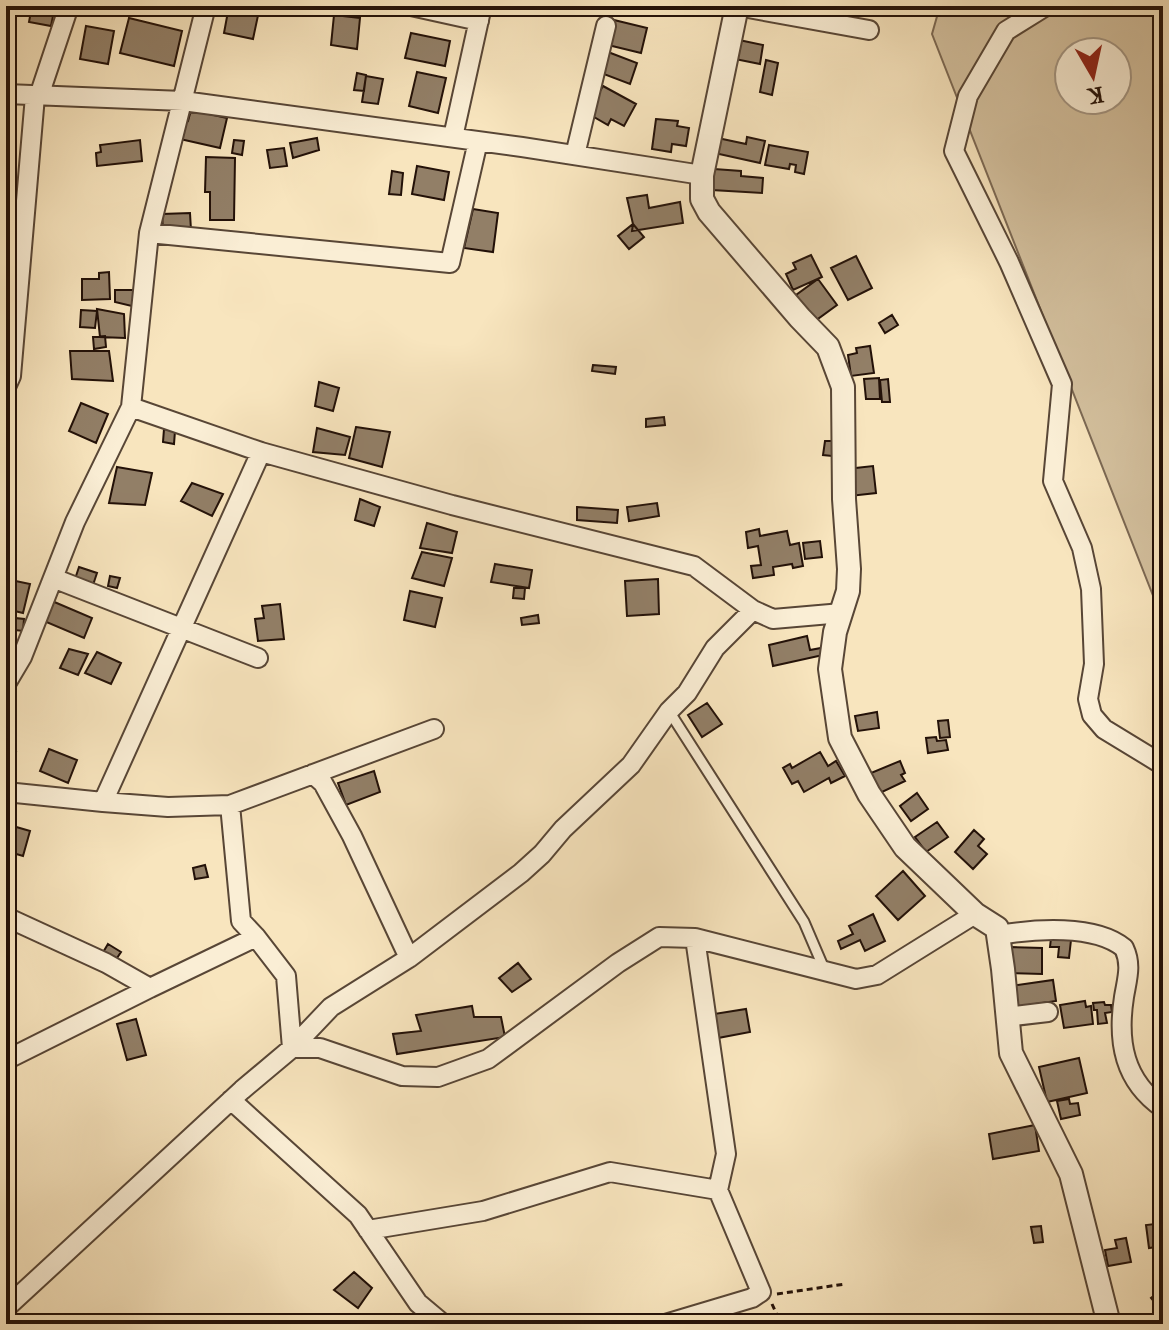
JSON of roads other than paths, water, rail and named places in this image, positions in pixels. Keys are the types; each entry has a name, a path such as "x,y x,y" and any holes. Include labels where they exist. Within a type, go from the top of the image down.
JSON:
{"street":[{"path":"8,380 37,96 69,6"},
{"path":"6,684 22,657 75,522 131,407 149,233 206,6"},
{"path":"411,6 480,13 453,137"},
{"path":"869,30 737,6 702,175 702,199 709,212 828,347 843,387 848,591 835,632 830,669 840,738 869,794 905,847 975,914 997,928 1011,1053 1071,1174 1109,1324"},
{"path":"1046,6 1006,31 968,96 954,151 1009,262 1062,384 1053,481 1072,521 1089,578 1094,628 1094,664 1088,699 1092,715 1104,729 1163,765"},
{"path":"575,155 606,26"},
{"path":"6,94 183,101 453,137 702,175"},
{"path":"149,233 450,263 478,141"},
{"path":"131,407 261,452 452,505 694,566 753,610 773,619 842,613"},
{"path":"103,802 261,452"},
{"path":"53,578 258,658"},
{"path":"6,1308 231,1100 292,1048 331,1007 409,958 542,854 563,829 631,765 669,711 687,693 715,648 753,610"},
{"path":"6,792 168,807 230,805 434,729"},
{"path":"313,774 323,783 352,836 409,958"},
{"path":"230,805 241,921 286,976 292,1048"},
{"path":"292,1048 320,1048 402,1076 438,1077 488,1059 618,963 659,937 695,938 856,979 877,975 975,914"},
{"path":"6,917 106,963 150,988"},
{"path":"999,935 1034,929 1084,933 1124,948 1129,966 1121,1037 1125,1061 1140,1088 1163,1107"},
{"path":"6,1060 256,937"},
{"path":"665,1324 752,1298 761,1292 718,1190 726,1154 695,938"},
{"path":"1006,1017 1048,1012"},
{"path":"231,1100 358,1215 418,1303 443,1324"},
{"path":"368,1230 483,1211 610,1172 718,1190"}],"lane":[{"path":"669,711 804,922 825,971"}]}
